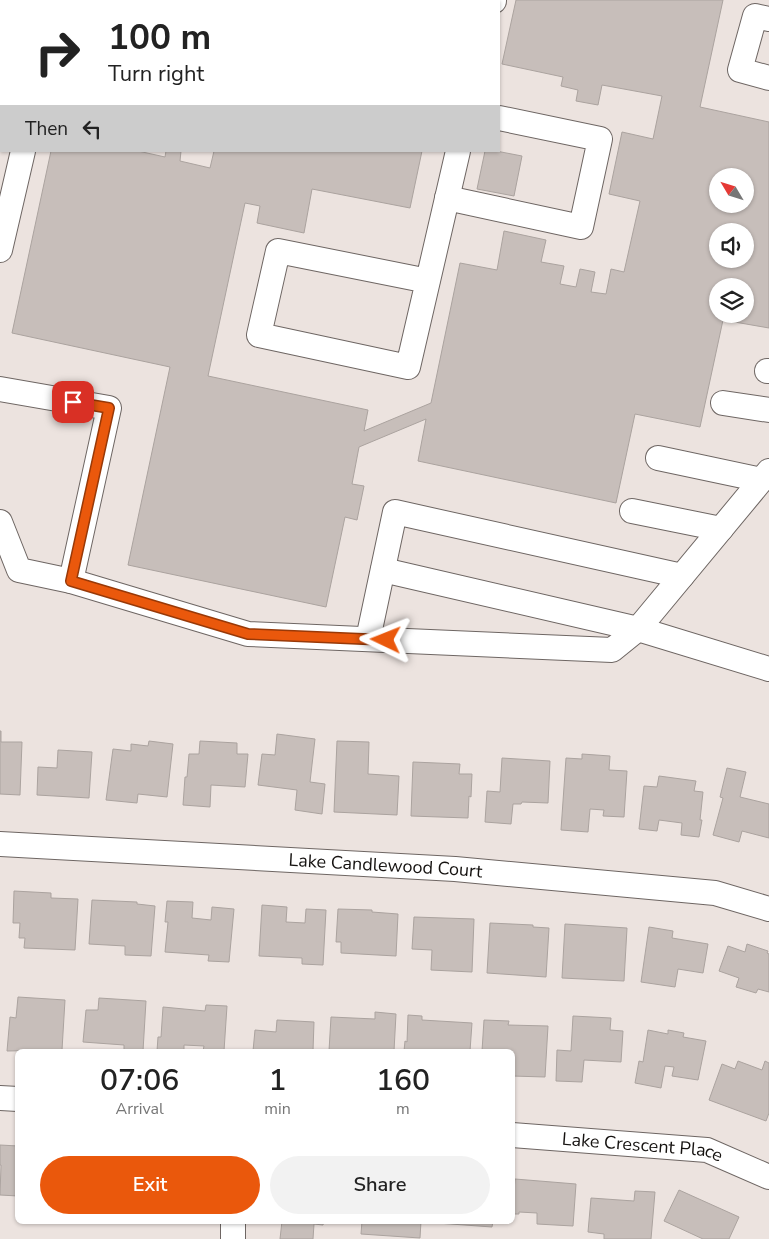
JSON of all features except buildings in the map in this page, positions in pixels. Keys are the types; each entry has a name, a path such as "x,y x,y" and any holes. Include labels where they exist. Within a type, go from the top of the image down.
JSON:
{"street":[{"path":"769,19 755,16 740,70 769,78"},
{"path":"447,198 582,226 600,139 500,118"},
{"path":"0,250 7,188 23,152"},
{"path":"428,281 278,251 259,334 408,367 428,281 447,198 458,152"},
{"path":"0,389 109,408 71,581"},
{"path":"723,403 769,410"},
{"path":"0,522 10,573 71,581 248,634 612,650 638,629 765,476 658,458"},
{"path":"632,511 721,530"},
{"path":"368,639 395,512 682,576"},
{"path":"383,570 638,629 769,669"},
{"name":"Lake Candlewood Court","path":"0,844 455,869 715,893 769,909"},
{"path":"0,1098 15,1099"},
{"name":"Lake Crescent Place","path":"515,1135 707,1150 769,1177"},
{"path":"233,1224 233,1239"}],"route":[{"path":"73,402 109,408 71,581 248,634 386,640"}]}
